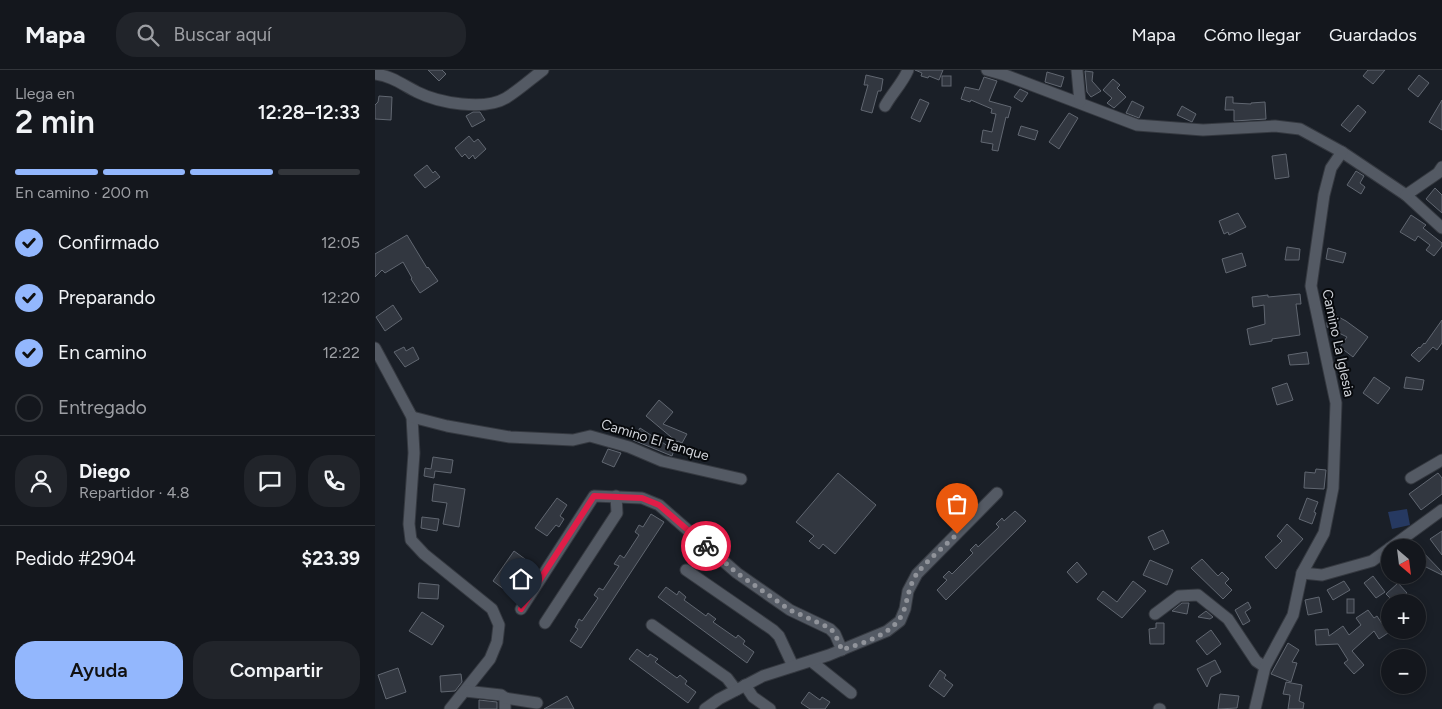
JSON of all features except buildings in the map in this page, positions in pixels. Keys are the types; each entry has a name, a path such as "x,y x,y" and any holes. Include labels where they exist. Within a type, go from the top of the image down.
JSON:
{"street":[{"path":"375,74 397,80 416,92 433,99 459,104 488,103 505,99 543,70"},
{"path":"885,106 891,95 903,82 908,70"},
{"path":"987,70 1080,102 1137,125 1203,130 1275,126 1300,129 1342,152 1406,196 1442,228"},
{"path":"1077,70 1080,102"},
{"name":"Camino La Iglesia","path":"1255,709 1265,667 1293,616 1302,573 1324,533 1333,488 1336,403 1311,286 1324,195 1331,168 1342,152"},
{"path":"1406,196 1438,173 1442,167"},
{"path":"375,348 412,418 413,453 409,524 411,540 424,554 492,609 499,625 494,651 450,709"},
{"name":"Camino El Tanque","path":"412,418 511,437 573,440 590,436 629,447 662,461 741,479"},
{"path":"1411,478 1442,460"},
{"path":"705,709 719,699 763,676 842,650 887,631 899,621 905,609 908,591 917,574 997,493"},
{"path":"521,609 594,496 642,498 659,505 737,573 790,610 830,628 835,634 842,650"},
{"path":"545,622 617,513 616,496"},
{"path":"1402,539 1442,510"},
{"path":"1302,573 1322,576 1371,561 1381,554"},
{"path":"686,570 773,630 779,636 793,666"},
{"path":"1155,614 1179,596 1198,595 1228,619 1256,661 1265,667"},
{"path":"652,624 770,709"},
{"path":"811,661 851,693"},
{"path":"465,691 501,695 505,704 537,704"}],"shaded area":[{"path":"1407,509 1410,525 1392,529 1388,512"}],"way so far":[{"path":"706,546 737,573 790,610 830,628 835,634 842,650 887,631 899,621 905,609 908,591 917,574 957,534"}],"route":[{"path":"521,609 594,496 642,498 659,505 706,546"}]}
